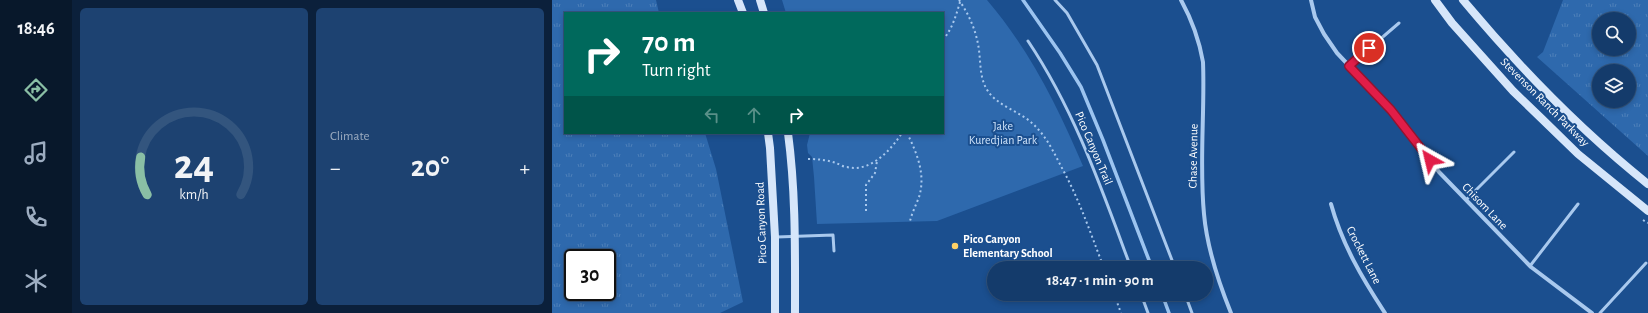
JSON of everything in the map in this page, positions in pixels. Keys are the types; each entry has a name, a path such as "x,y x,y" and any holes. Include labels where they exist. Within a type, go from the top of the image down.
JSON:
{"main road":[{"path":"738,0 743,12"},
{"path":"760,0 764,12"},
{"name":"Stevenson Ranch Parkway","path":"1435,0 1452,23 1513,91 1578,154 1648,211"},
{"name":"Stevenson Ranch Parkway","path":"1463,0 1555,102 1600,144 1648,184"},
{"name":"Pico Canyon Road","path":"768,134 775,237 775,313"},
{"path":"788,134 792,170 795,236 795,313"}],"street":[{"name":"Chase Avenue","path":"1181,0 1193,24 1199,42 1203,62 1202,192 1204,215 1214,265 1231,313"},
{"name":"Chisom Lane","path":"1311,0 1315,17 1324,34 1337,52 1391,110 1439,172 1530,266 1592,313"},
{"name":"Crockett Lane","path":"1330,204 1348,252 1385,313"}],"lane":[{"path":"1055,0 1067,12 1097,66 1172,261"},
{"path":"1349,66 1399,23"},
{"name":"Pico Canyon Trail","path":"1028,41 1057,90 1086,148 1128,261"},
{"path":"1466,200 1514,152"},
{"path":"1530,266 1578,204"},
{"path":"775,237 833,235 834,251"},
{"path":"1600,313 1646,263"},
{"path":"1144,301 1148,313"},
{"path":"1188,301 1192,313"}],"path":[{"path":"944,39 948,34 955,18 959,1"},
{"path":"959,1 968,13 975,30 982,80 986,89 1001,103 1026,117 1036,126 1048,141 1074,191 1101,261"},
{"path":"808,159 819,159 834,162 847,168 863,166 877,161 889,150 901,134"},
{"path":"907,134 920,165 921,177 919,197 910,221"},
{"path":"866,211 866,185 875,173 877,161"},
{"path":"1117,301 1121,313"}],"green space":[{"path":"552,0 656,0 659,12 564,12 564,134 705,134 716,169 743,302 720,313 552,313"},
{"name":"Jake Kuredjian Park","path":"782,0 987,0 1016,38 1029,58 1053,100 1083,166 937,221 817,224 812,157 808,153 807,145 810,134 944,134 944,12 786,12"},
{"path":"1563,0 1648,0 1648,156 1594,108 1636,108 1636,64 1592,64 1592,106 1537,57 1543,52"}],"waterway":[{"path":"1023,0 1060,53 1081,87 1149,261"},
{"path":"1165,301 1169,313"}],"place":[{"name":"Pico Canyon Elementary School","path":"955,246"}],"route":[{"path":"1369,48 1349,66 1391,110 1430,160"}]}
